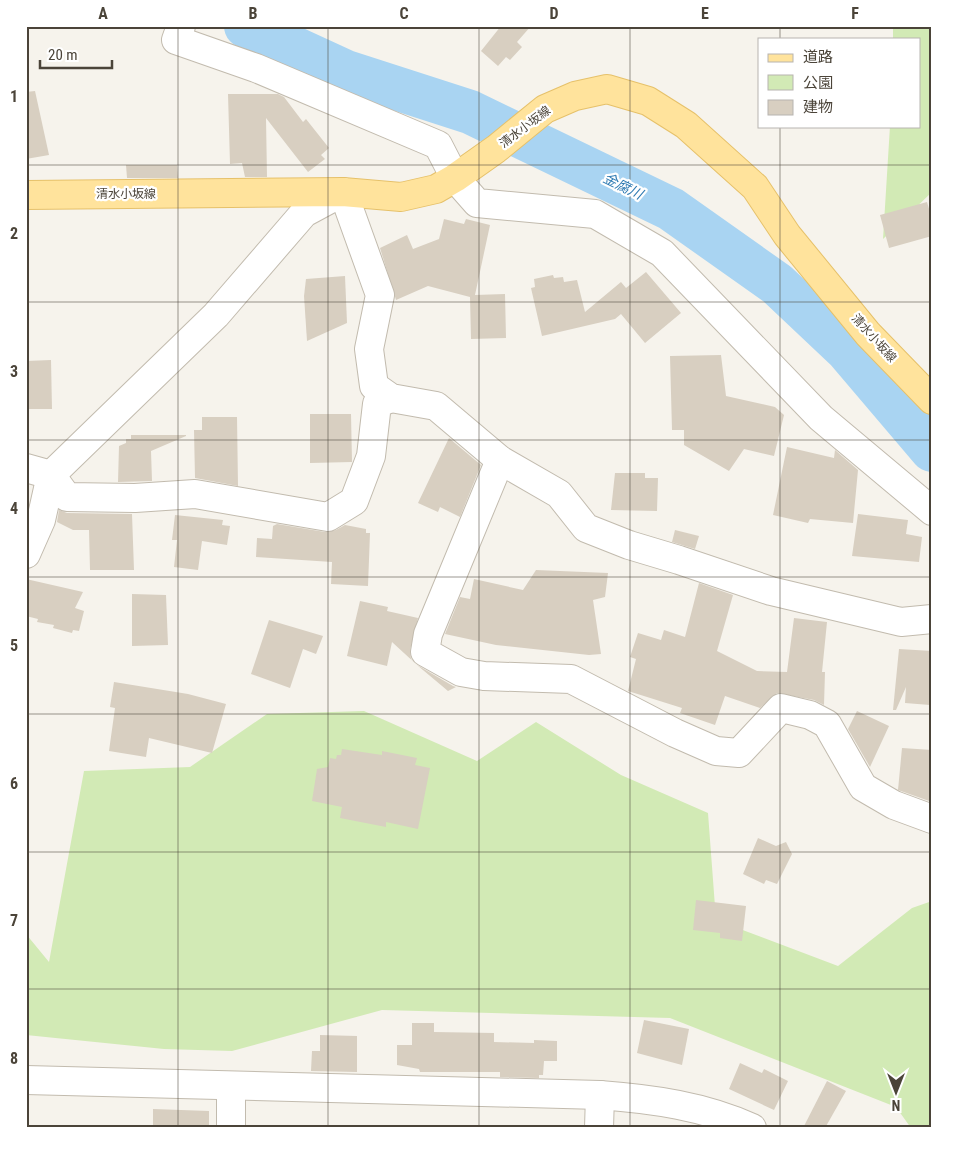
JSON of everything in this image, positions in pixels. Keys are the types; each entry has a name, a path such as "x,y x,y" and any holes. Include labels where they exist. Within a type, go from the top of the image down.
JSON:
{"main road":[{"name":"清水小坂線","path":"26,195 343,192 401,197 436,189 463,172 545,109 575,96 606,89 648,101 686,125 754,187 787,236 868,334 932,400"}],"street":[{"path":"181,26 176,40 256,68 438,145 463,172 477,203 595,214 662,253 821,418 932,511"},
{"path":"39,472 216,315 304,213 343,192 380,295 369,349 374,386 391,398 436,406 500,460 559,494 586,528 628,546 679,560 771,591 901,622 932,619"},
{"path":"39,472 67,497 134,498 195,494 328,517 354,501 371,456 376,404 391,398"},
{"path":"500,460 428,634 425,652 461,672 484,676 571,679 675,733 716,751 739,753 781,708 810,715 827,724 863,787 894,806 932,820"},
{"path":"26,554 42,520 39,472"},
{"path":"26,1080 600,1095 657,1099 732,1119 752,1128"},
{"path":"231,1128 232,1086"},
{"path":"599,1128 600,1095"}],"green space":[{"path":"893,26 932,26 932,192 883,239 890,128 920,128 920,38 893,38"},
{"path":"364,711 477,761 536,722 621,775 708,813 716,920 838,966 912,908 932,901 932,1128 911,1128 896,1107 670,1018 382,1010 232,1051 164,1049 26,1035 26,934 49,962 84,771 190,767 267,714"}],"building":[{"path":"501,26 531,26 517,42 522,47 510,60 506,57 498,66 481,51"},
{"path":"35,91 49,155 26,159 26,92"},
{"path":"228,94 278,94 284,97 303,122 306,119 329,148 321,155 325,159 308,172 266,118 267,177 245,177 242,163 230,164"},
{"path":"126,165 177,165 178,178 127,178"},
{"path":"927,202 932,219 932,236 889,248 880,215"},
{"path":"444,219 464,224 466,219 490,225 475,295 505,294 506,338 471,339 470,297 428,286 396,300 380,248 407,235 413,249 439,239"},
{"path":"646,272 681,313 645,343 621,314 615,319 542,336 531,288 535,287 534,279 553,275 554,278 563,277 564,282 577,280 585,312 621,282 626,288"},
{"path":"345,276 347,323 307,341 304,296 306,279"},
{"path":"721,355 726,396 775,407 784,415 774,456 744,449 729,471 684,445 684,430 672,430 670,356"},
{"path":"51,360 52,409 26,409 26,361"},
{"path":"310,414 351,414 352,462 310,463"},
{"path":"202,417 237,417 238,486 195,478 194,430 202,430"},
{"path":"131,435 186,436 151,451 152,481 118,482 119,446 126,443 126,439 131,439"},
{"path":"449,438 481,465 460,517 440,507 438,512 418,503"},
{"path":"787,447 834,458 835,450 858,470 853,523 810,519 808,523 773,515"},
{"path":"615,473 645,473 645,478 658,478 657,511 611,510"},
{"path":"59,510 67,513 132,514 134,570 90,570 89,530 73,530 57,522"},
{"path":"858,514 908,520 906,534 922,537 919,562 852,556"},
{"path":"175,515 223,520 222,525 230,526 227,545 202,541 198,570 174,567 177,540 172,540"},
{"path":"277,524 325,532 336,530 345,525 366,529 366,533 370,533 368,586 331,584 332,562 256,557 257,538 272,539 273,526"},
{"path":"675,530 699,536 695,549 672,542"},
{"path":"536,570 608,573 605,597 593,600 601,654 589,655 496,645 445,634 460,597 470,599 474,579 523,590"},
{"path":"26,579 83,592 75,608 84,611 79,631 73,630 72,633 53,628 54,625 37,622 38,619 26,616"},
{"path":"699,583 733,595 717,651 757,671 787,672 794,618 827,622 822,672 825,672 824,705 814,700 777,693 760,708 725,696 715,725 680,713 682,708 628,691 636,659 630,657 638,633 661,640 664,630 685,637"},
{"path":"132,594 166,595 168,645 132,646"},
{"path":"360,601 388,607 387,611 418,618 410,650 411,659 417,665 392,642 387,666 347,656"},
{"path":"269,620 323,636 316,654 303,649 290,688 251,674"},
{"path":"899,649 932,651 930,705 905,703 906,687 896,710 893,710"},
{"path":"417,665 453,686 456,687 448,691"},
{"path":"114,682 188,694 226,704 212,753 149,738 146,757 109,751 115,708 110,707"},
{"path":"857,711 889,726 870,767 848,729"},
{"path":"902,748 932,750 932,802 898,790"},
{"path":"342,749 382,755 382,751 417,758 415,765 430,768 418,829 386,822 386,827 340,818 342,807 312,801 317,769 328,767 330,758 336,759 337,755 341,755"},
{"path":"758,838 776,846 786,842 792,854 777,884 766,880 764,884 743,874"},
{"path":"696,900 746,906 742,941 720,938 720,933 693,930"},
{"path":"644,1020 689,1029 682,1065 637,1053"},
{"path":"412,1023 434,1023 434,1032 494,1033 494,1042 534,1043 534,1040 557,1041 557,1061 544,1061 543,1075 539,1075 539,1078 500,1077 500,1072 420,1072 419,1069 397,1065 397,1045 412,1045"},
{"path":"320,1035 357,1036 357,1072 311,1071 312,1051 320,1051"},
{"path":"740,1063 762,1073 764,1069 788,1081 774,1110 729,1089"},
{"path":"827,1081 846,1091 825,1128 803,1128"},
{"path":"153,1109 209,1111 209,1128 153,1128"}],"waterway":[{"name":"金腐川","path":"246,26 346,72 470,112 671,209 777,284 847,350 932,450"}]}
